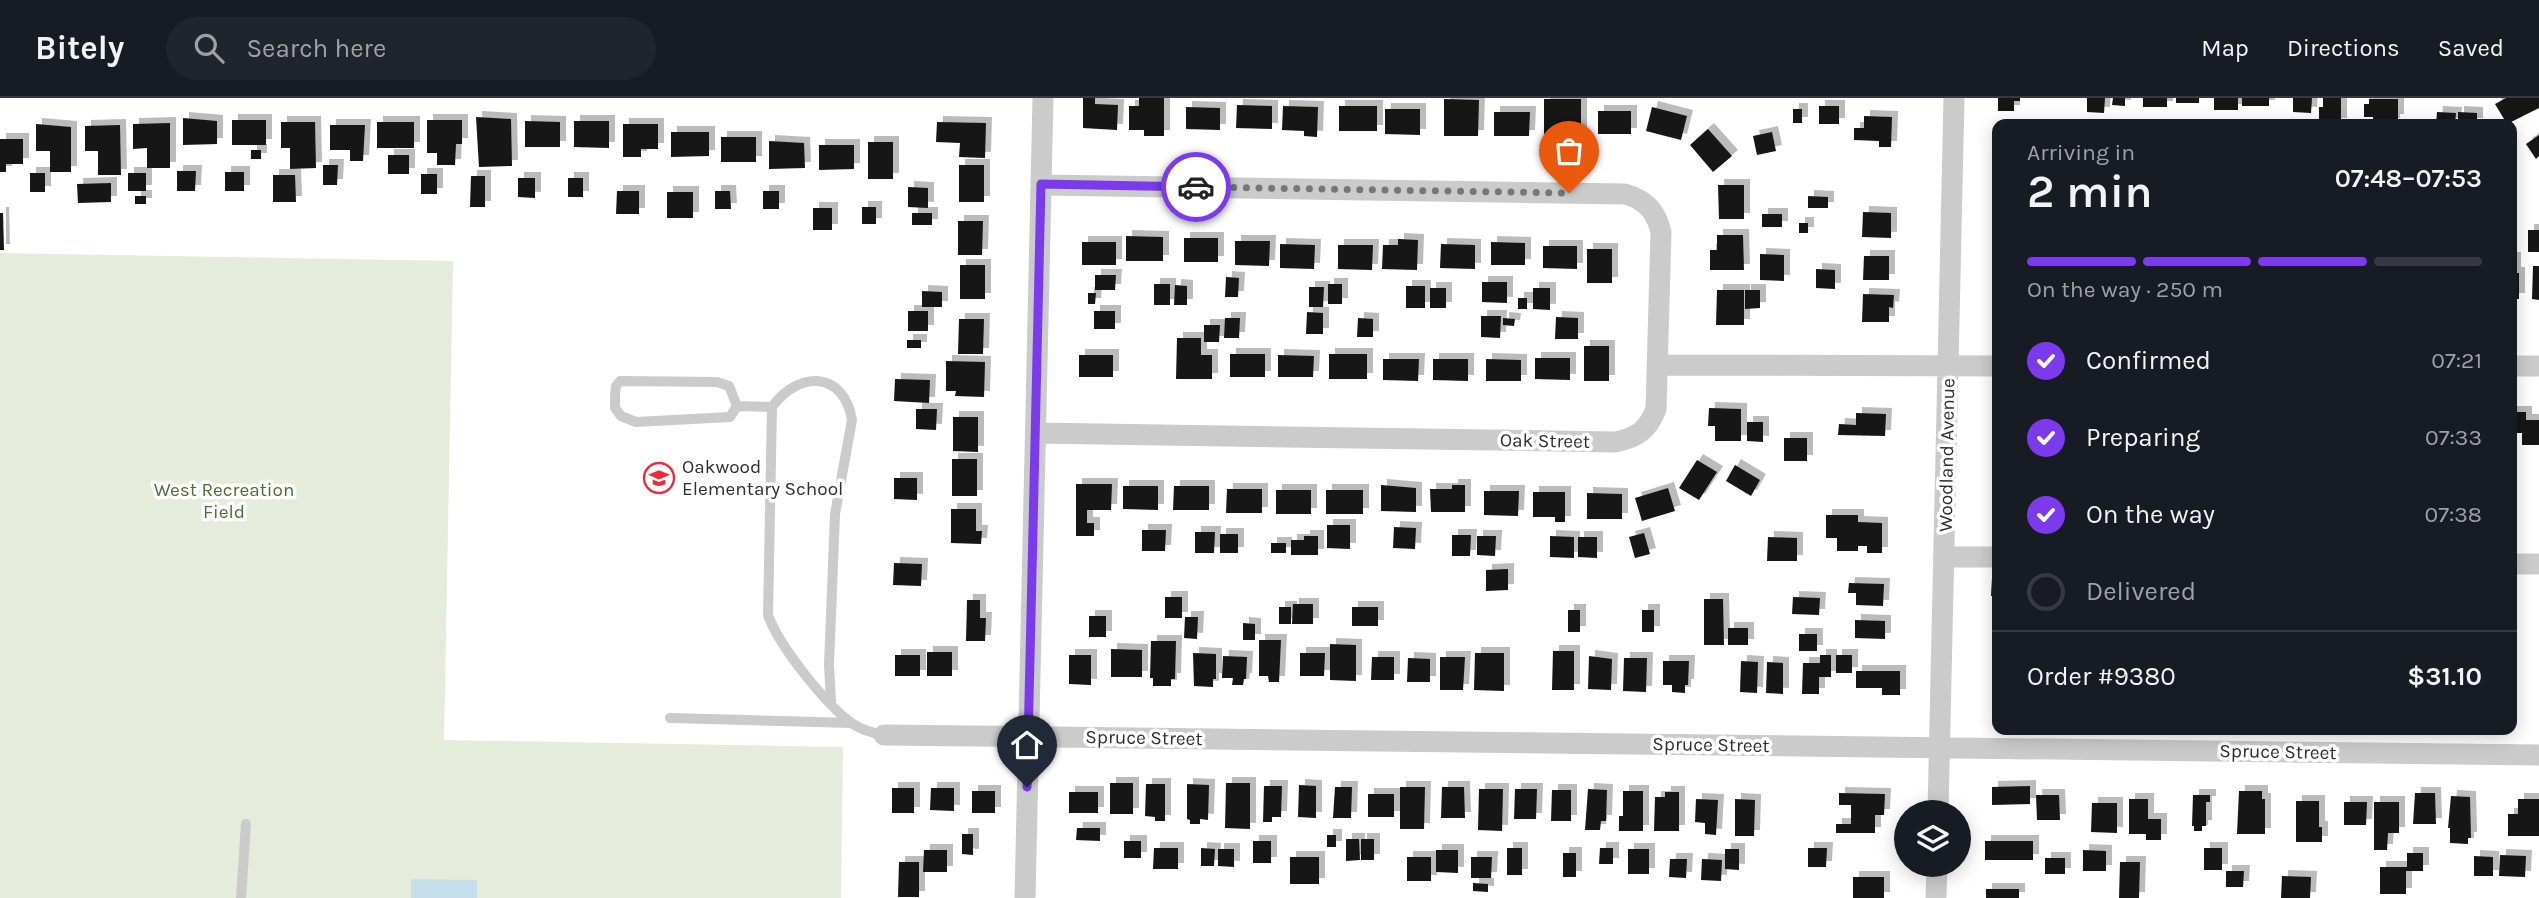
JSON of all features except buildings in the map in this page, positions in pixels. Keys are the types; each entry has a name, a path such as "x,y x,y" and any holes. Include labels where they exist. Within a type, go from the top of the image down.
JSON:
{"street":[{"path":"1025,898 1043,98"},
{"name":"Woodland Avenue","path":"1938,800 1954,98"},
{"path":"1041,184 1625,194 1650,207 1661,232 1657,365 1992,366"},
{"name":"Oak Street","path":"1036,433 1615,442 1635,436 1651,422 1657,402 1657,365"},
{"path":"2517,366 2539,366"},
{"path":"1945,557 1992,558"},
{"path":"2517,564 2539,564"},
{"name":"Spruce Street","path":"884,735 2539,755"},
{"path":"1937,877 1937,898"}],"lane":[{"path":"621,381 718,382 729,386 737,406 730,417 636,422 621,416 615,408 614,395 616,386 621,381"},
{"path":"831,702 829,665 835,514 852,420 849,406 841,391 829,383 815,381 801,383 789,390 772,407 768,615 773,630 813,683 831,702 851,723 869,732 884,735"},
{"path":"737,406 772,407"},
{"path":"670,718 851,723"},
{"path":"241,898 246,824"}],"green space":[{"name":"West Recreation Field","path":"0,253 453,261 444,740 843,747 841,898 0,898"}],"water":[{"path":"411,879 477,880 477,898 411,898"}],"way so far":[{"path":"1196,187 1569,193"}],"place":[{"name":"Oakwood Elementary School","path":"659,478"}],"route":[{"path":"1027,787 1041,184 1196,187"}]}
